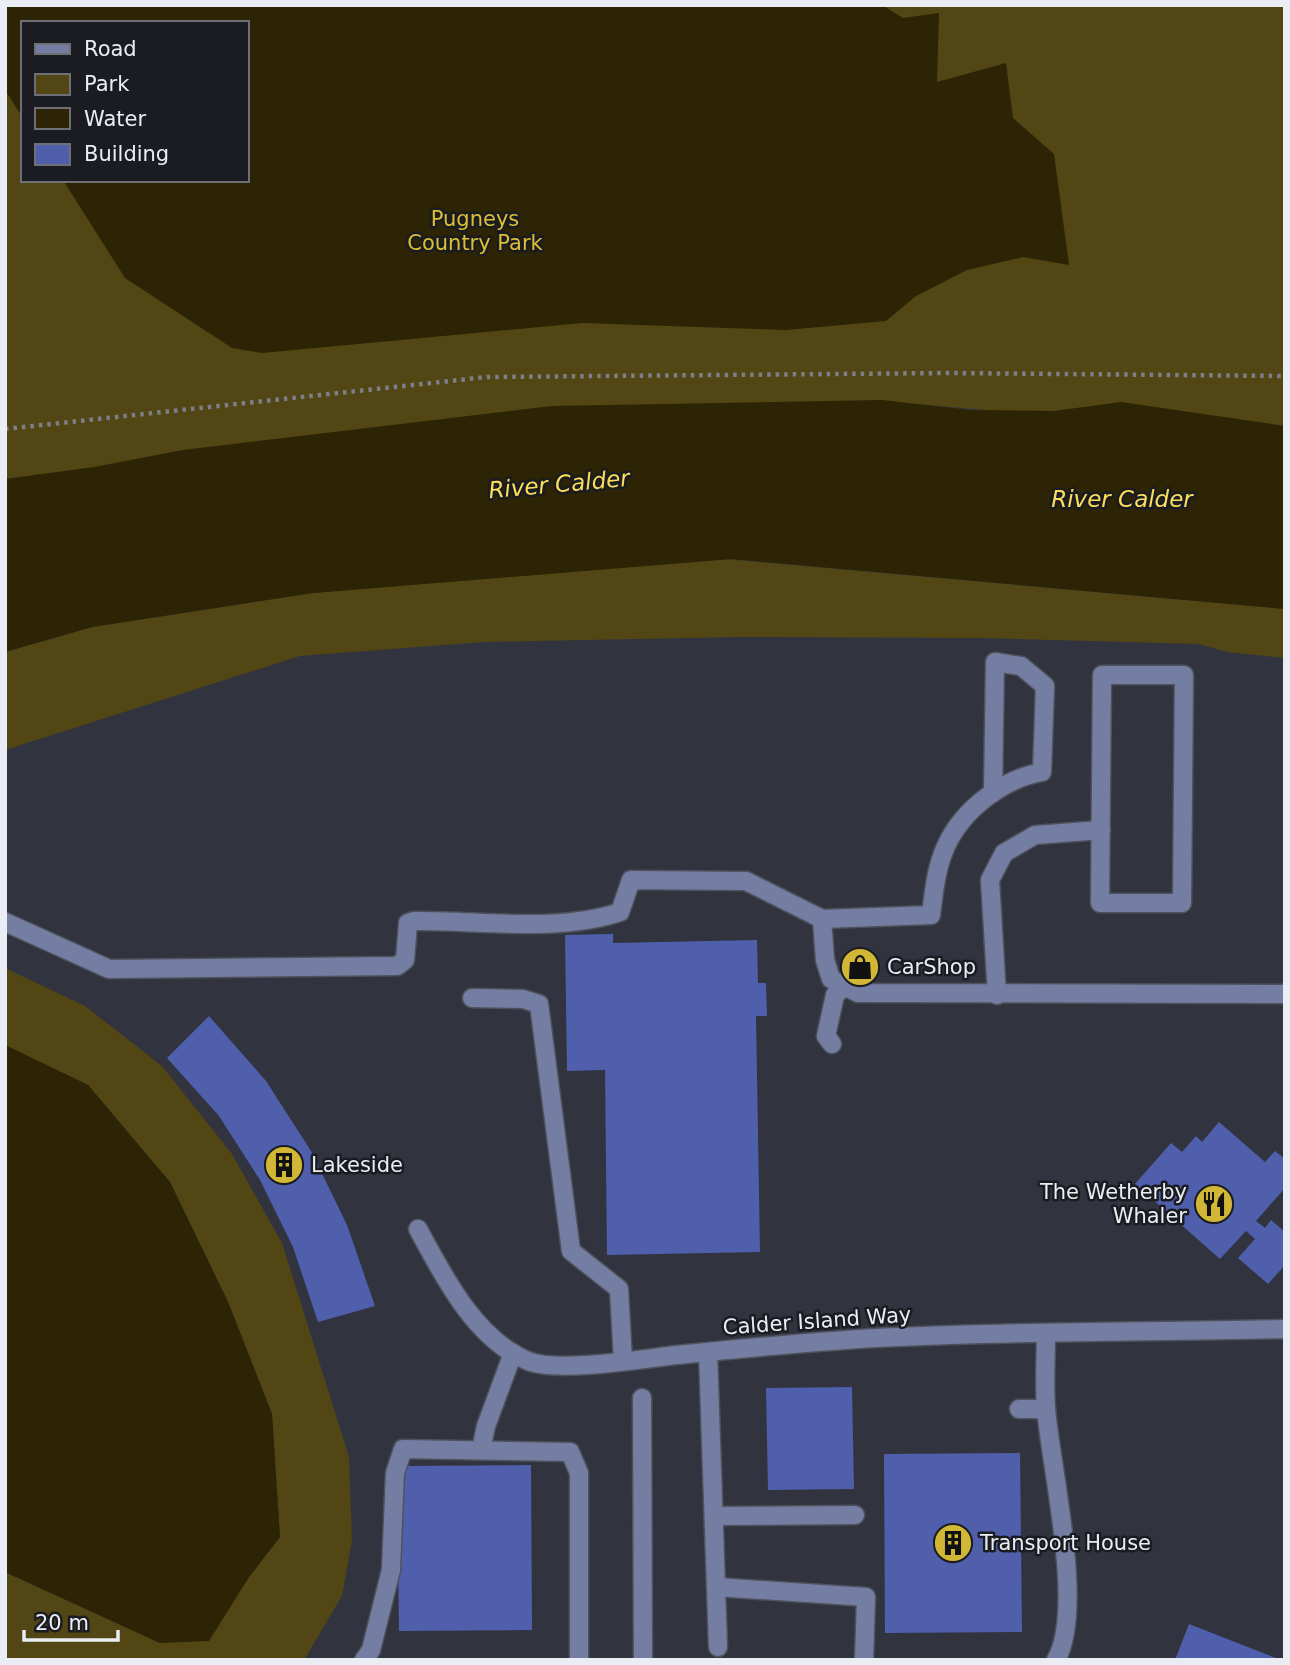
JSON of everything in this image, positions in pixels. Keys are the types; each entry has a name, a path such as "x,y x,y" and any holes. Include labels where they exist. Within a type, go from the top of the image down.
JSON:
{"street":[{"path":"5,922 108,969 397,966 405,960 408,923 523,924 598,919 620,912 631,880 746,881 822,919 931,915 936,874 947,844 978,803 993,793 1018,776 1042,772 1045,686 1021,666 995,662 993,793"},
{"path":"1102,675 1184,675 1182,903 1100,903 1101,830 1102,675"},
{"path":"997,995 990,880 1004,853 1035,835 1101,830"},
{"path":"822,919 825,960 831,979 859,993 1285,994"},
{"path":"832,1044 827,1036 835,995 844,987"},
{"path":"472,998 523,999 539,1004 571,1251 619,1289 623,1361"},
{"name":"Calder Island Way","path":"418,1229 444,1276 470,1313 513,1353 531,1362 551,1365 898,1337 1285,1329"},
{"path":"1046,1334 1046,1409 1056,1470 1069,1612 1056,1660"},
{"path":"708,1352 718,1647"},
{"path":"481,1450 486,1426 513,1353"},
{"path":"642,1398 643,1660"},
{"path":"1019,1409 1046,1409"},
{"path":"364,1660 371,1650 391,1570 395,1473 402,1449 570,1452 579,1473 579,1660"},
{"path":"714,1516 855,1515"},
{"path":"716,1587 866,1597 864,1660"}],"path":[{"path":"5,429 487,377 934,373 1285,376"}],"green space":[{"name":"Pugneys Country Park","path":"5,5 1285,5 1285,435 903,403 5,516"},
{"path":"726,559 1285,609 1285,658 1227,652 1199,644 981,638 738,637 483,642 300,656 5,750 5,652 92,627 313,593"},
{"path":"5,968 85,1006 162,1066 232,1154 282,1243 349,1457 352,1541 342,1596 304,1660 5,1660 5,1572 160,1643 249,1577 280,1537 272,1414 228,1302 170,1182 88,1085 5,1045"}],"water":[{"path":"5,5 882,5 903,18 939,13 937,82 1006,63 1013,118 1054,154 1069,265 1023,257 967,270 916,296 886,321 786,330 582,323 262,353 232,348 125,278 64,182 248,182 248,21 21,21 21,115 5,90"},
{"name":"River Calder","path":"882,400 970,410 1054,411 1121,402 1285,426 1285,609 732,559 313,593 92,627 5,652 5,479 94,467 183,450 551,406"},
{"path":"5,1045 88,1085 170,1182 228,1302 272,1414 280,1537 249,1577 209,1641 160,1643 5,1572"}],"building":[{"path":"613,934 613,943 757,940 758,983 766,983 767,1016 756,1016 760,1252 607,1255 605,1070 567,1071 565,935"},
{"name":"Lakeside","path":"209,1016 266,1081 311,1151 347,1225 375,1306 318,1322 293,1247 260,1180 219,1116 167,1058"},
{"name":"The Wetherby Whaler","path":"1219,1122 1265,1162 1275,1151 1285,1159 1285,1188 1256,1221 1265,1228 1271,1220 1285,1232 1285,1265 1268,1284 1238,1258 1255,1239 1246,1231 1220,1259 1135,1184 1171,1143 1182,1152 1196,1136 1202,1142"},
{"path":"852,1387 854,1489 768,1490 766,1388"},
{"name":"Transport House","path":"1020,1453 1022,1632 885,1633 884,1454"},
{"path":"531,1465 532,1630 399,1631 397,1466"},
{"path":"1189,1624 1281,1660 1175,1660"}],"place":[{"name":"CarShop","path":"860,967"},
{"name":"Lakeside","path":"284,1165"},
{"name":"The Wetherby Whaler","path":"1214,1204"},
{"name":"Transport House","path":"953,1543"}]}
